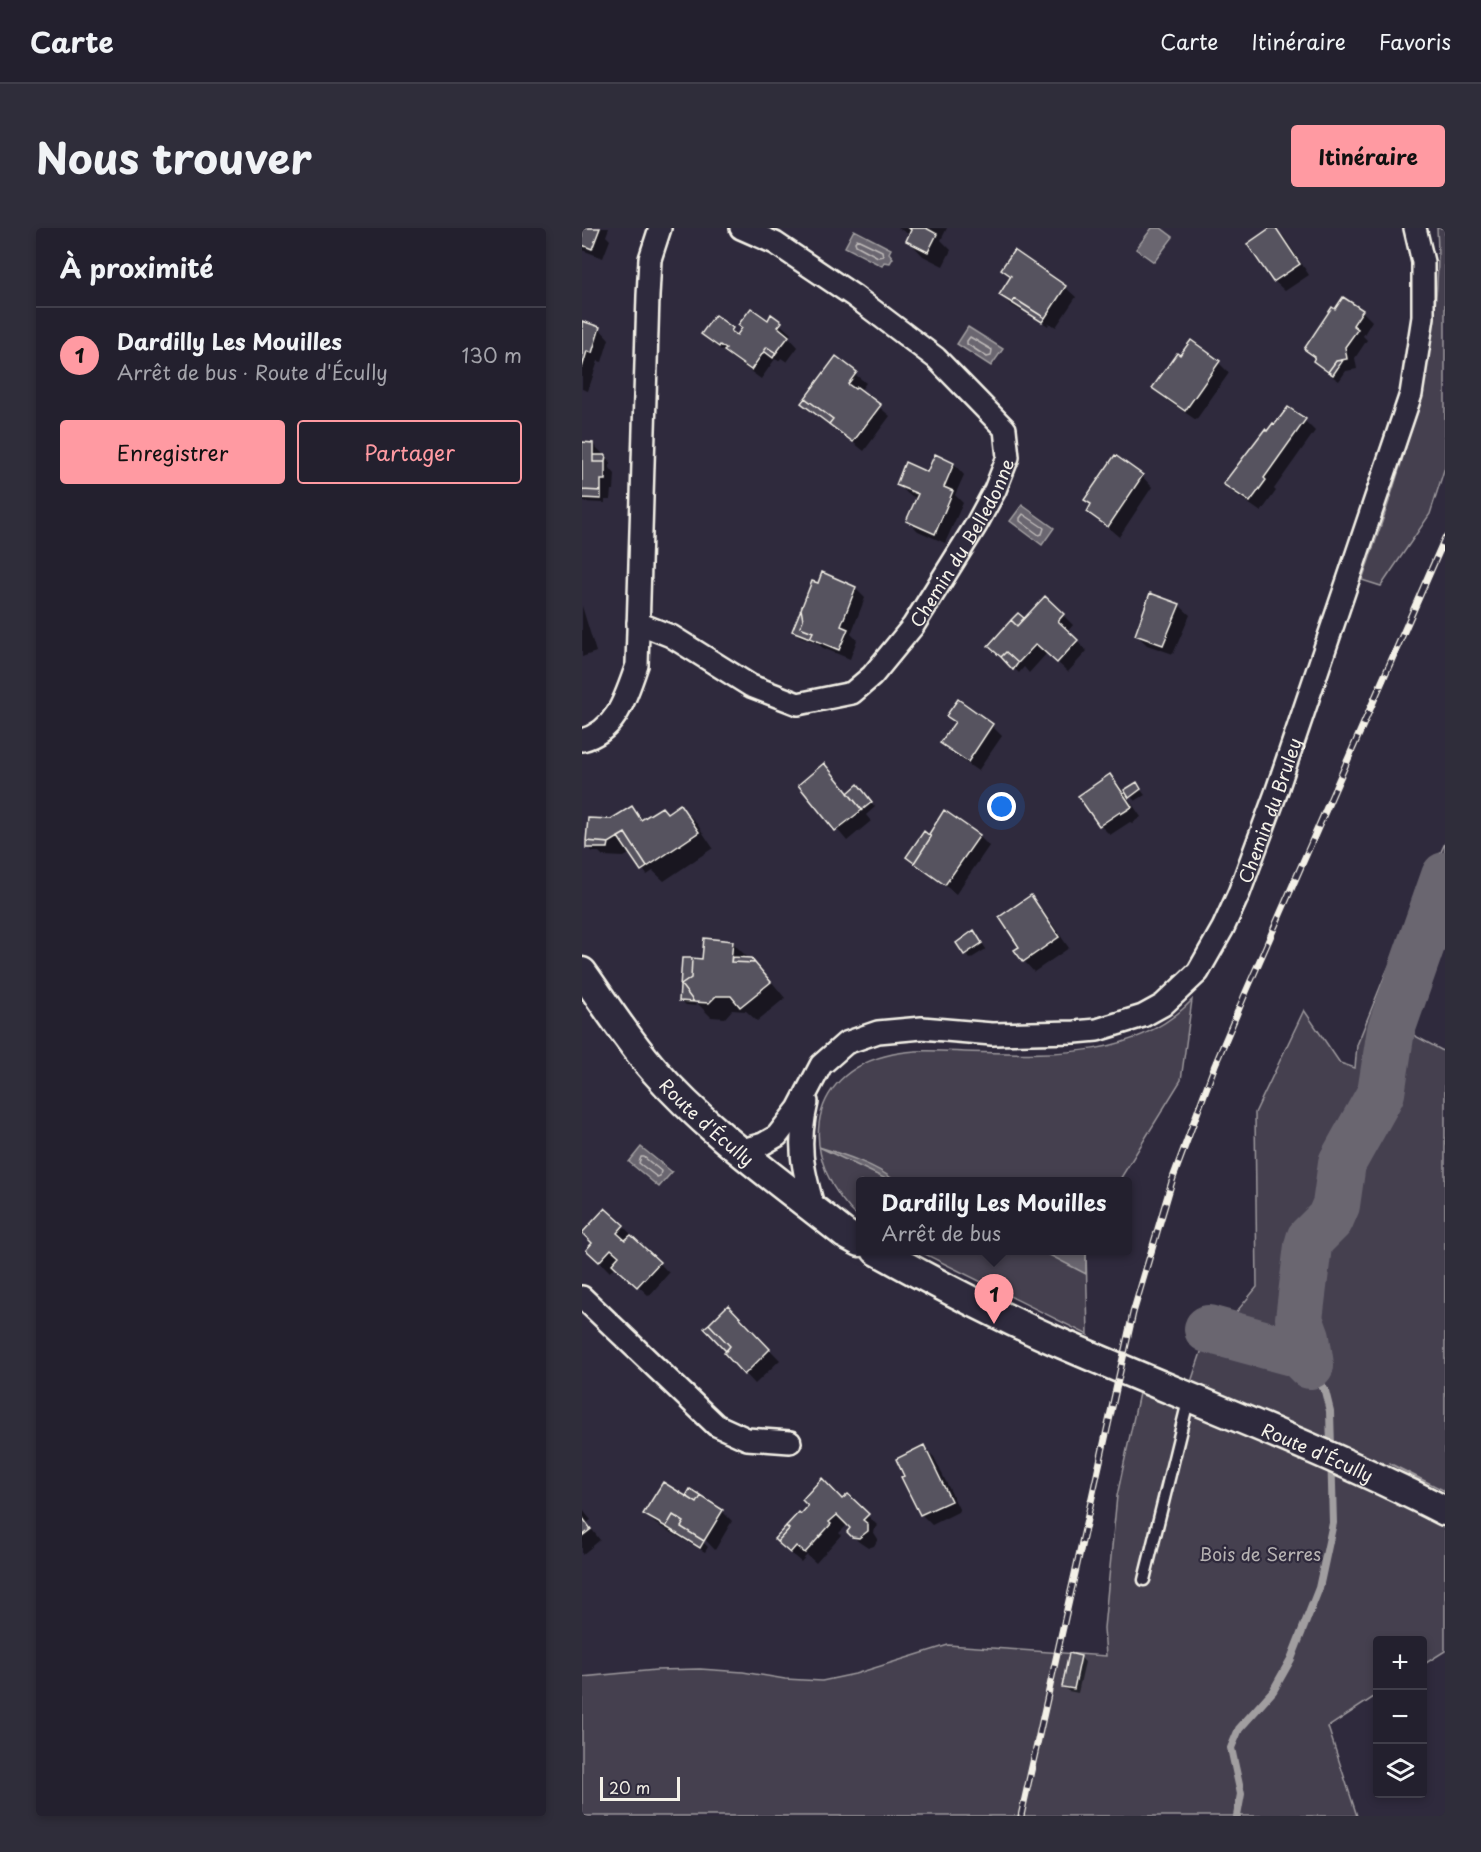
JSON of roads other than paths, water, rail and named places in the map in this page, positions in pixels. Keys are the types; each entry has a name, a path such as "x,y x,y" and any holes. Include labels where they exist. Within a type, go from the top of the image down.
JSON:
{"main road":[{"name":"Route d'Écully","path":"582,972 653,1068 705,1121 738,1151 845,1234 856,1240"},
{"name":"Route d'Écully","path":"883,1255 1056,1341 1316,1450 1445,1511"}],"street":[{"path":"582,749 599,738 607,728 624,702 637,665 648,296 650,260 660,228"},
{"name":"Chemin du Belledonne","path":"638,623 671,636 752,686 798,704 852,693 872,676 913,626 976,525 995,490 1008,457 1005,429 936,358 854,296 775,243 741,228"},
{"name":"Chemin du Bruley","path":"738,1151 763,1144 777,1136 798,1108 821,1065 846,1043 878,1032 922,1028 992,1034 1097,1030 1143,1016 1163,1005 1198,972 1223,928 1239,893 1276,793 1411,394 1423,317 1423,262 1415,228"},
{"path":"582,740 607,728"},
{"name":"Chemin du Bruley","path":"810,1087 801,1126 801,1147 804,1173 814,1209"},
{"path":"582,1298 716,1425 747,1439 790,1442"}],"lane":[{"path":"1144,1580 1189,1397"}],"water":[{"path":"1152,228 1161,228 1173,237 1154,262 1136,249"},
{"path":"854,230 891,249 889,253 893,258 890,263 884,262 882,266 845,247"},
{"path":"968,327 1003,349 991,366 957,344"},
{"path":"1022,505 1054,528 1042,545 1010,521"},
{"path":"641,1147 672,1172 659,1187 629,1162"},
{"path":"819,1147 869,1165 890,1177 882,1177"},
{"path":"1050,1255 1086,1255 1086,1274"}],"waterway":[{"path":"1310,1365 1306,1338 1299,1319 1308,1246 1310,1239 1330,1219 1336,1205 1342,1163 1381,1093 1391,1030 1445,876"},
{"path":"1208,1329 1296,1353 1310,1365"},
{"path":"1237,1816 1241,1794 1231,1748 1239,1729 1273,1691 1291,1659 1319,1588 1333,1523 1330,1411 1325,1391 1310,1365"}],"railway":[{"path":"1021,1816 1133,1313 1173,1178 1215,1065 1246,992 1445,538"}],"place":[{"name":"Dardilly Les Mouilles","path":"994,1324"}],"park label":[{"name":"Bois de Serres","path":"1260,1553"}]}
